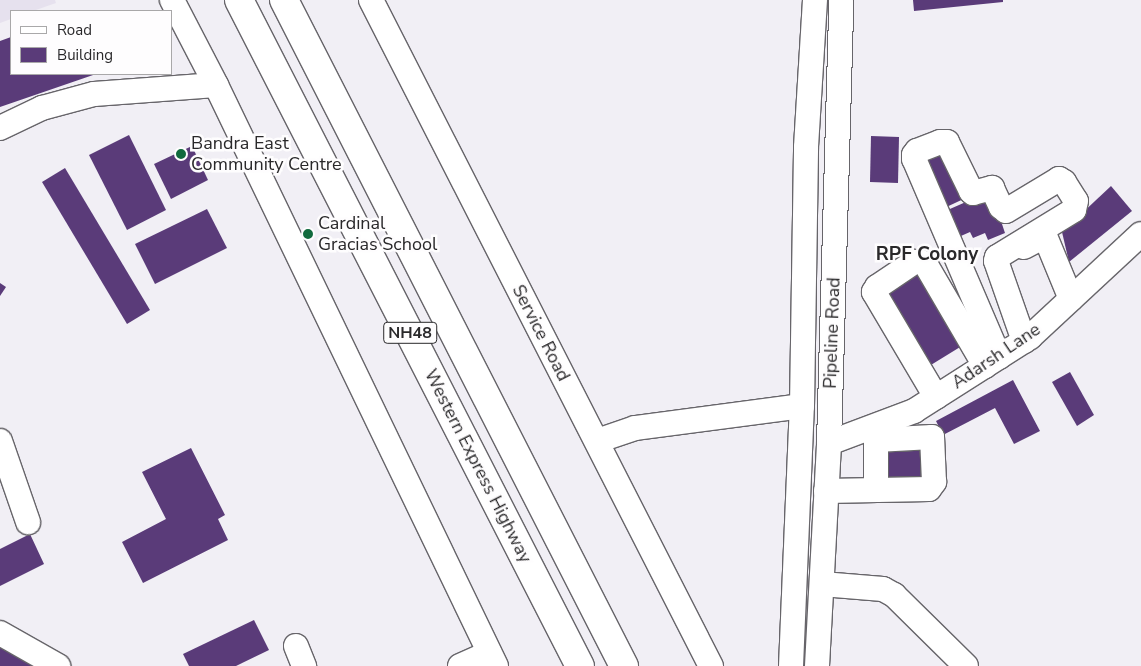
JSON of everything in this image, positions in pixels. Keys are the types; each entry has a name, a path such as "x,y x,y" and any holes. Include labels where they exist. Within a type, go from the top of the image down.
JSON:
{"highway":[{"name":"Western Express Highway","path":"239,0 580,666"},
{"name":"NH48","path":"284,0 624,666"}],"street":[{"path":"172,0 216,86 493,659 460,666"},
{"name":"Service Road","path":"372,0 711,666"},
{"path":"791,666 802,406 806,147 815,0"},
{"name":"Pipeline Road","path":"817,666 829,443 841,0"},
{"path":"0,128 42,108 94,94 216,86"},
{"path":"992,362 914,159 918,151 940,142 947,142 971,192 976,193 992,188 1006,211 1056,180 1062,180 1076,201 1074,210 997,257 996,261 1029,338"},
{"name":"Adarsh Lane","path":"829,443 914,411 1029,338 1141,234"},
{"path":"1029,338 1005,258 1045,236 1072,299"},
{"path":"936,397 874,292 877,287 914,262 921,262 926,265 992,362"},
{"path":"597,441 635,428 802,406"},
{"path":"914,411 921,436"},
{"path":"826,491 876,490 932,487 934,482 933,439 929,436 921,436 876,440 876,490"},
{"path":"0,441 28,522"},
{"path":"822,584 883,589 894,595 966,666"},
{"path":"0,633 58,666"}],"shaded area":[{"path":"0,0 55,0 56,3 36,10 10,10 10,19 0,23"}],"building":[{"path":"913,0 1003,0 1003,2 914,11"},
{"path":"10,37 10,75 93,75 0,107 0,41"},
{"path":"129,135 166,210 127,230 89,155"},
{"path":"871,136 899,137 898,183 870,182"},
{"path":"946,143 970,196 940,210 916,157"},
{"path":"192,146 208,180 171,199 154,164"},
{"path":"65,168 150,310 127,324 42,182"},
{"path":"1111,186 1132,211 1069,262 1062,232"},
{"path":"991,191 1005,233 988,240 985,233 973,238 970,232 954,239 943,212"},
{"path":"207,209 227,248 155,284 135,244"},
{"path":"919,267 965,344 926,368 880,291"},
{"path":"0,283 6,287 0,296"},
{"path":"1070,372 1094,415 1077,426 1052,382"},
{"path":"1013,380 1040,431 1014,444 995,408 943,435 936,421"},
{"path":"920,439 923,481 880,483 879,442"},
{"path":"191,448 225,515 218,519 228,540 143,583 122,542 166,519 142,472"},
{"path":"30,534 44,564 0,586 0,549"},
{"path":"254,620 269,650 236,666 189,666 183,654"},
{"path":"0,642 43,666 0,666"}],"place":[{"name":"Bandra East Community Centre","path":"181,154"},
{"name":"Cardinal Gracias School","path":"308,234"}],"district":[{"name":"RPF Colony","path":"927,255"}]}
